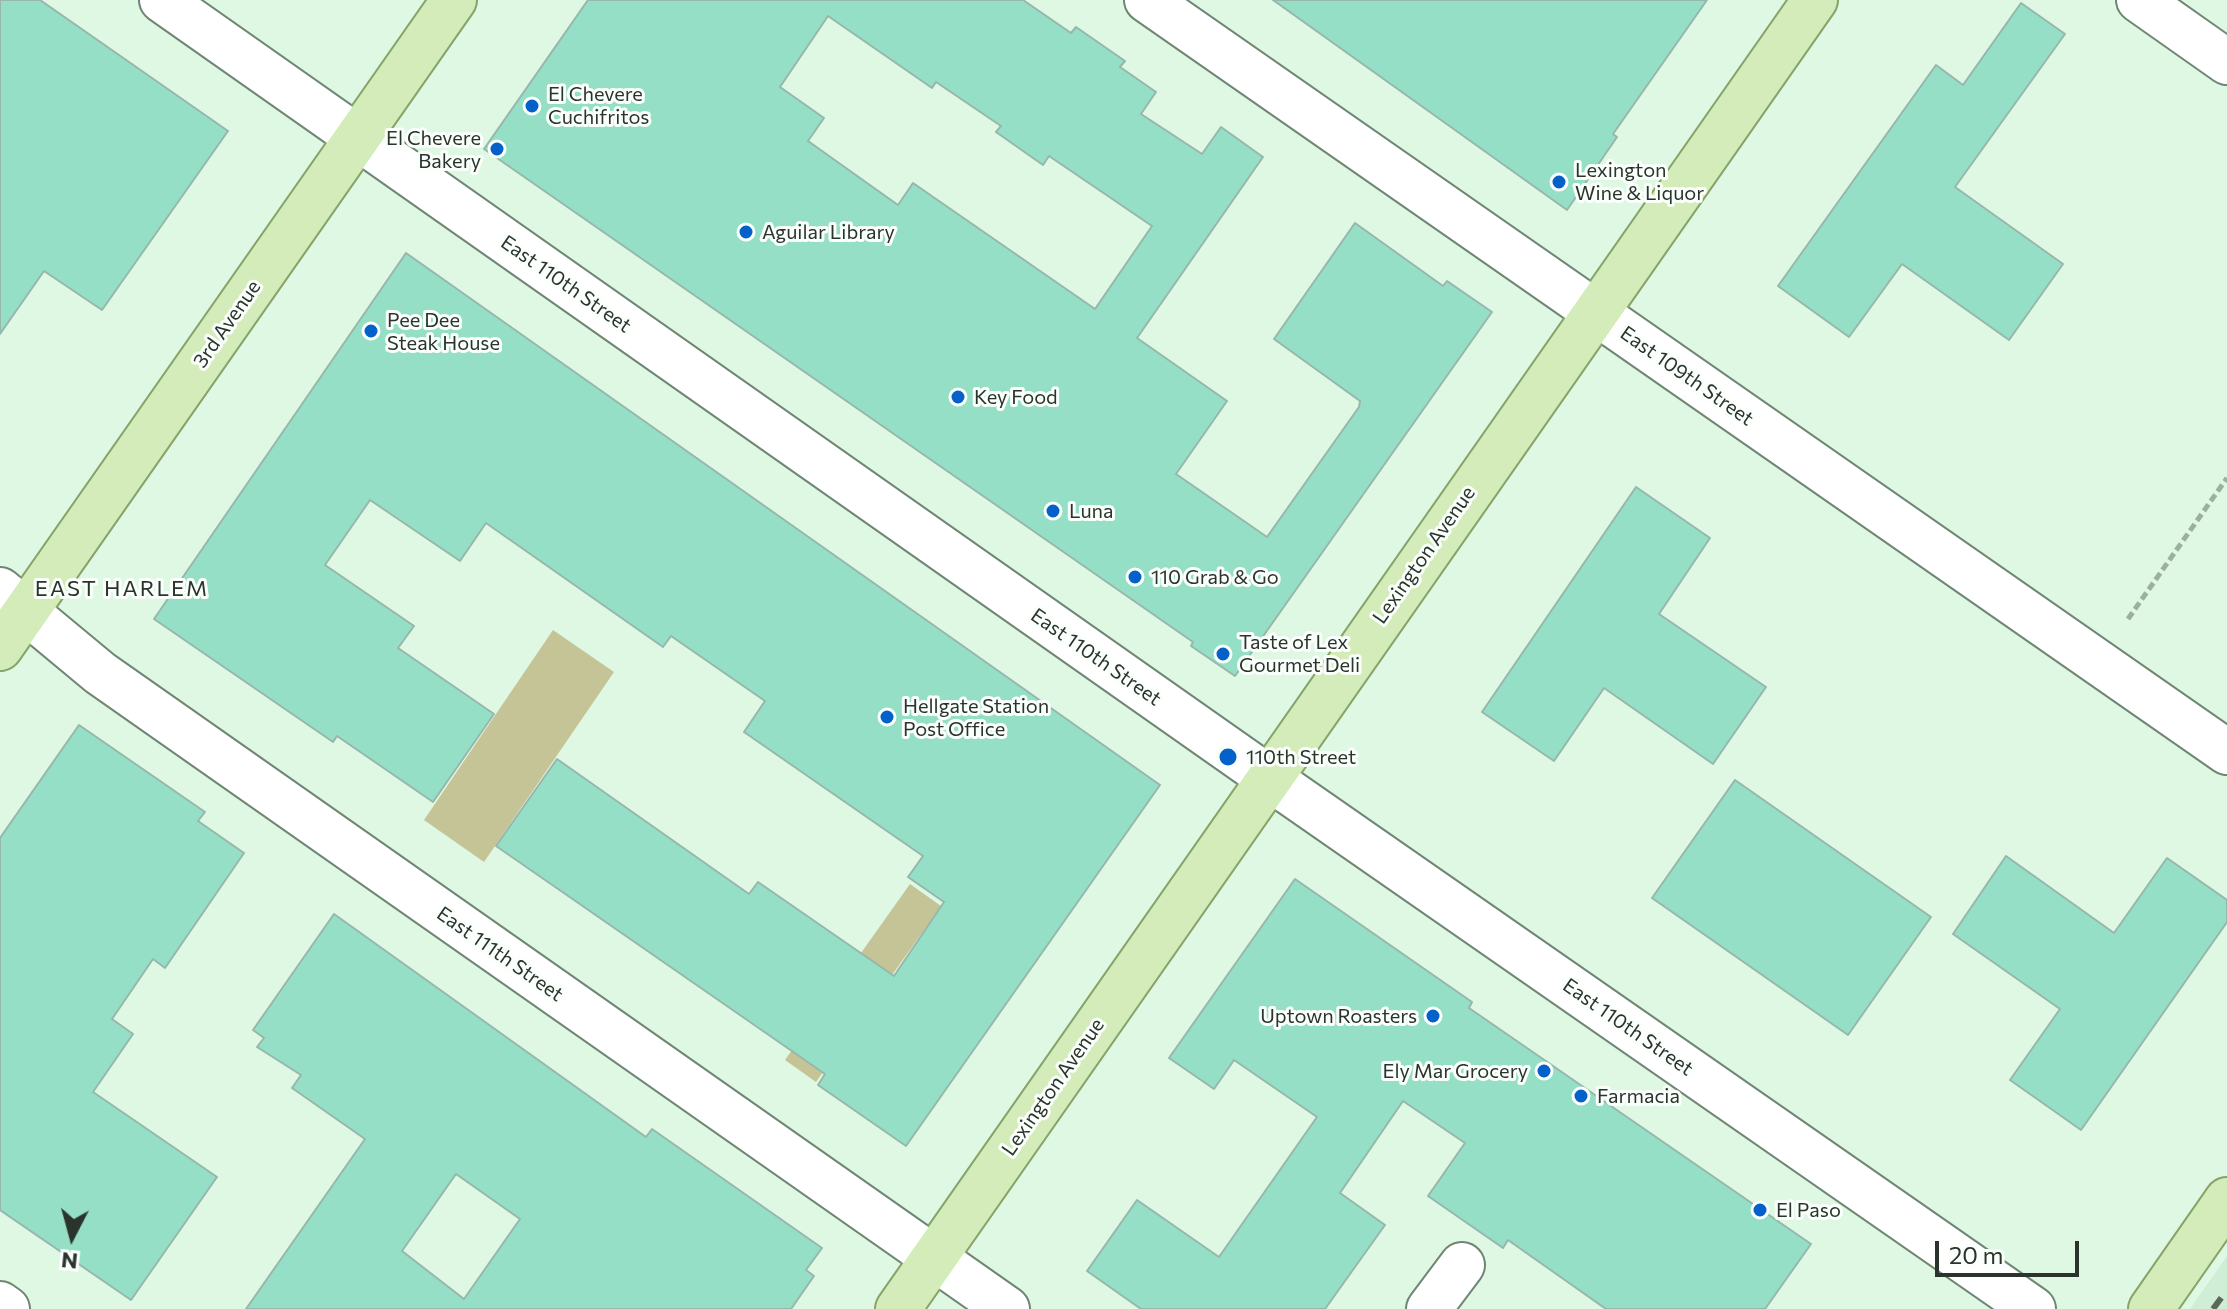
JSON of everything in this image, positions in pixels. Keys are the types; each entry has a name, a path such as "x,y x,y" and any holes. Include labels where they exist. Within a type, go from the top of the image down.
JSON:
{"main road":[{"name":"3rd Avenue","path":"0,648 14,600 358,138 454,0"},
{"name":"Lexington Avenue","path":"898,1309 1815,0"},
{"path":"2151,1309 2227,1200"}],"street":[{"name":"East 110th Street","path":"162,0 1269,778 2033,1309"},
{"name":"East 109th Street","path":"1147,0 2227,752"},
{"path":"2139,0 2227,62"},
{"name":"East 111th Street","path":"14,600 100,673 1007,1309"},
{"path":"1429,1309 1462,1265"},
{"path":"0,1304 7,1309"}],"path":[{"path":"2128,619 2227,478"}],"shaded area":[{"path":"553,630 614,672 484,862 424,820"},
{"path":"910,884 941,906 816,1082 785,1060"},
{"path":"2227,1256 2227,1309 2190,1309"}],"building":[{"path":"0,0 40,0 228,131 102,310 44,271 0,334"},
{"path":"588,0 1023,0 1071,33 1076,27 1125,61 1120,67 1156,92 1141,114 1202,154 1221,127 1263,157 1137,338 1227,401 1176,474 1267,537 1359,407 1360,401 1274,339 1355,223 1443,286 1447,281 1492,312 1235,676 1191,646 1193,642 484,149","holes":["828,16 932,88 936,82 1001,126 996,132 1043,165 1049,156 1152,226 1095,309 913,183 898,205 808,141 824,118 780,87"]},
{"path":"1273,0 1707,0 1613,134 1617,137 1567,210"},
{"path":"2021,3 2065,34 1955,187 2063,264 2009,340 1902,264 1849,337 1778,286 1936,65 1963,85"},
{"path":"406,253 1160,785 906,1146 818,1085 825,1074 496,846 557,759 749,894 758,882 894,976 944,902 908,877 923,856 744,732 765,701 671,636 663,647 486,523 460,561 370,500 325,565 414,626 398,648 494,714 433,802 337,736 333,742 154,619"},
{"path":"1636,487 1710,538 1659,614 1766,687 1713,764 1604,688 1554,761 1482,712"},
{"path":"79,725 205,812 198,821 244,853 165,968 153,959 112,1019 133,1034 93,1092 217,1177 131,1300 0,1210 0,838"},
{"path":"1735,780 1931,917 1848,1035 1652,898"},
{"path":"2006,856 2114,933 2167,858 2227,900 2227,922 2081,1130 2010,1080 2060,1009 1953,934"},
{"path":"1295,879 1472,1002 1469,1008 1811,1244 1765,1309 1606,1309 1508,1240 1503,1248 1428,1196 1465,1143 1403,1101 1340,1193 1385,1225 1325,1309 1141,1309 1087,1271 1137,1200 1219,1257 1317,1117 1234,1060 1214,1089 1169,1058"},
{"path":"334,914 646,1137 652,1129 822,1248 806,1270 814,1276 791,1309 246,1309 365,1139 292,1088 301,1075 257,1047 264,1038 253,1030","holes":["456,1174 520,1219 464,1299 402,1251"]}],"railway":[{"path":"2213,1309 2227,1290"}],"place":[{"name":"El Chevere Cuchifritos","path":"532,106"},
{"name":"El Chevere Bakery","path":"497,149"},
{"name":"Lexington Wine & Liquor","path":"1559,182"},
{"name":"Aguilar Library","path":"746,232"},
{"name":"Pee Dee Steak House","path":"371,331"},
{"name":"Key Food","path":"958,397"},
{"name":"Luna","path":"1053,511"},
{"name":"110 Grab & Go","path":"1135,577"},
{"name":"Taste of Lex Gourmet Deli","path":"1223,654"},
{"name":"Hellgate Station Post Office","path":"887,717"},
{"name":"110th Street","path":"1228,757"},
{"name":"Uptown Roasters","path":"1433,1016"},
{"name":"Ely Mar Grocery","path":"1544,1071"},
{"name":"Farmacia","path":"1581,1096"},
{"name":"El Paso","path":"1760,1210"}],"district":[{"name":"EAST HARLEM","path":"122,589"}]}
